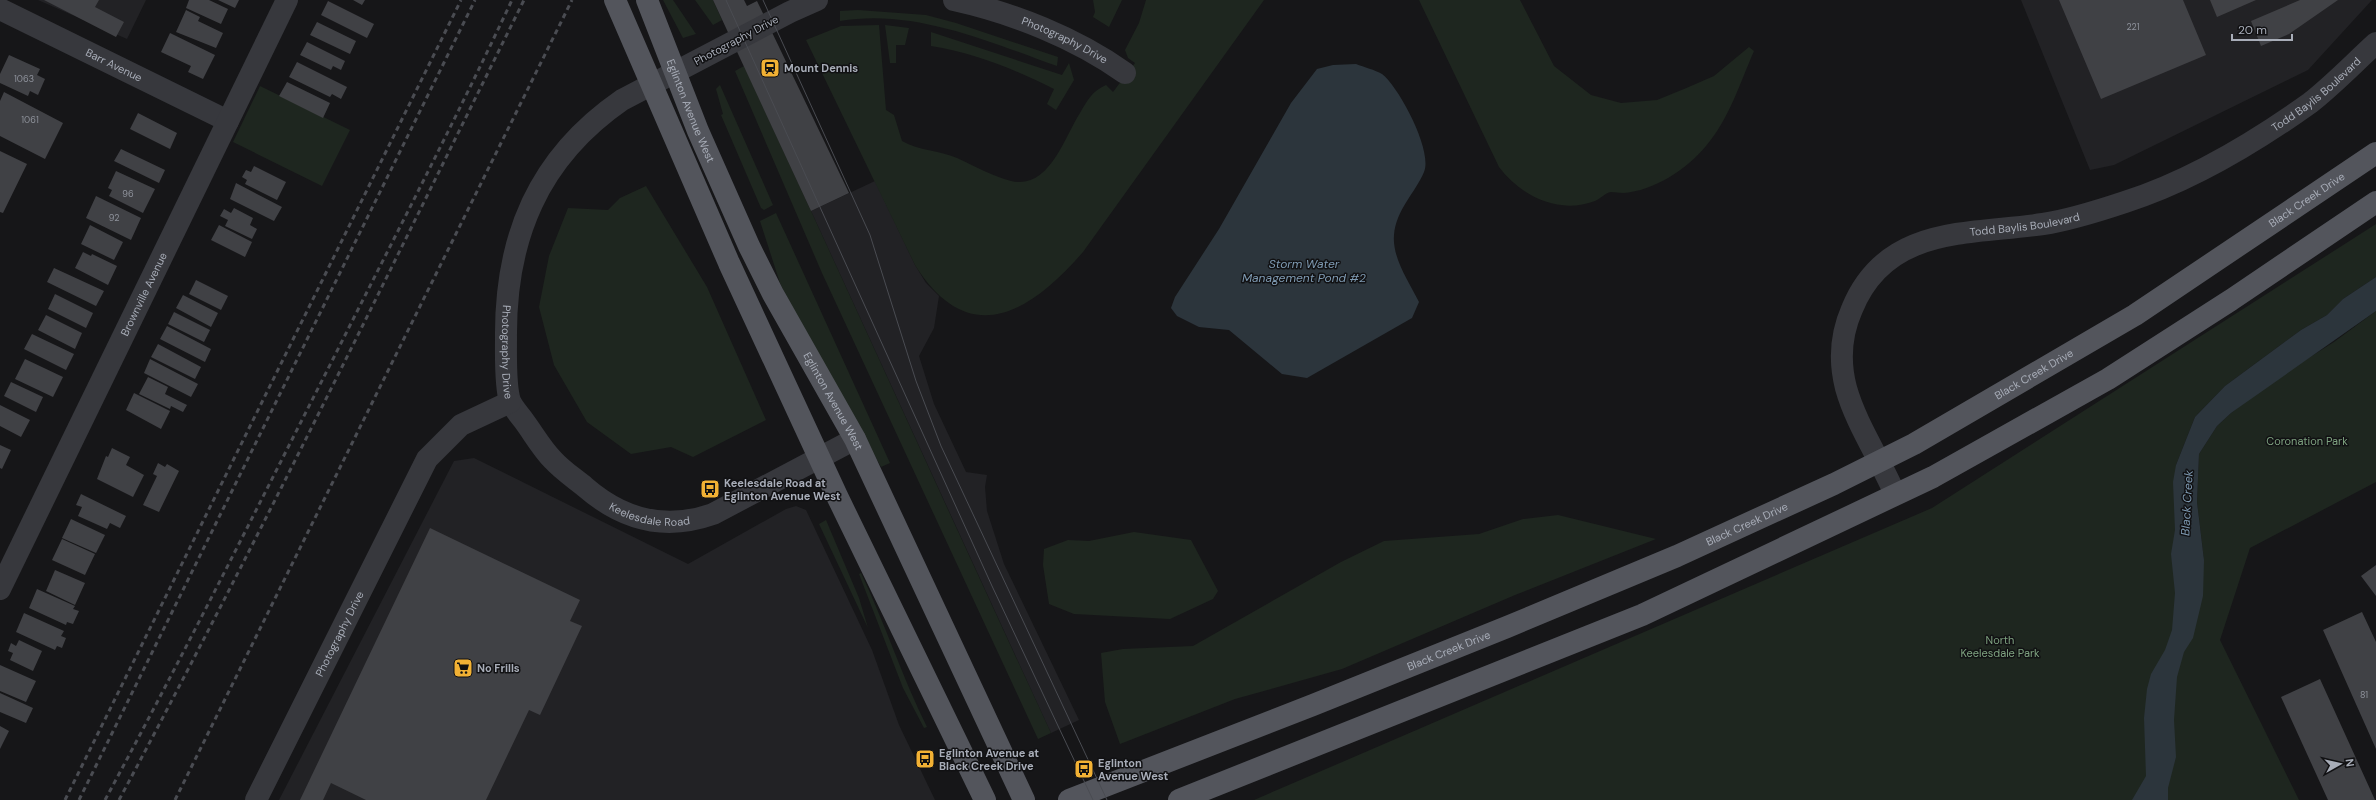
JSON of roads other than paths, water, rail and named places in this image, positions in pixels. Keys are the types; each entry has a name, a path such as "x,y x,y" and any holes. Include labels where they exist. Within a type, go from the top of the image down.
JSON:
{"main road":[{"path":"615,0 687,170 820,458 985,800"},
{"name":"Eglinton Avenue West","path":"647,0 698,131 749,246 773,294 855,439 1024,800"},
{"name":"Black Creek Drive","path":"1069,800 1313,705 1507,627 1677,556 1881,461 1935,433 2135,315 2376,154"},
{"path":"1179,800 1642,615 1933,477 2108,378 2231,300 2376,202"}],"street":[{"name":"Brownville Avenue","path":"0,589 287,0"},
{"name":"Photography Drive","path":"256,800 426,459 461,425 510,402 506,363 506,303 516,249 537,191 575,138 600,116 622,100 790,12 817,0"},
{"name":"Photography Drive","path":"954,0 975,4 1036,26 1103,57 1125,73"},
{"name":"Barr Avenue","path":"0,9 228,121"},
{"name":"Todd Baylis Boulevard","path":"1895,494 1881,461 1846,390 1842,352 1846,324 1854,302 1865,283 1881,265 1896,254 1913,245 1940,236 2043,224 2127,202 2182,178 2252,141 2311,102 2376,43"},
{"name":"Keelesdale Road","path":"510,402 552,460 599,499 630,516 665,523 697,520 713,514 855,439"}],"water":[{"name":"Storm Water Management Pond #2","path":"1356,64 1382,74 1389,81 1413,120 1424,150 1424,172 1398,218 1394,235 1394,244 1398,261 1419,302 1412,318 1307,378 1282,374 1229,330 1199,327 1177,316 1171,308 1175,297 1219,229 1291,103 1317,69 1333,65"},
{"name":"Black Creek","path":"2376,277 2376,311 2231,413 2217,426 2199,454 2197,502 2204,560 2203,596 2193,638 2184,652 2177,677 2174,720 2176,757 2168,788 2168,800 2132,800 2146,776 2144,718 2147,689 2151,674 2165,650 2172,630 2175,593 2171,554 2175,530 2173,482 2176,465 2195,417 2225,386 2301,330 2327,315 2343,299"}],"tram line":[{"path":"726,0 992,586 1093,800"},
{"path":"763,0 870,235 916,381 941,446 1107,800"}],"railway":[{"path":"65,800 461,0"},
{"path":"79,800 475,0"},
{"path":"105,800 277,469 446,135 512,0"},
{"path":"119,800 274,502 375,302 524,0"},
{"path":"175,800 572,0"}],"place":[{"name":"Mount Dennis","path":"770,68"},
{"name":"Keelesdale Road at Eglinton Avenue West","path":"710,489"},
{"name":"No Frills","path":"463,668"},
{"name":"Eglinton Avenue at Black Creek Drive","path":"925,759"},
{"name":"Eglinton Avenue West","path":"1084,769"}],"park label":[{"name":"Coronation Park","path":"2307,441"},
{"name":"North Keelesdale Park","path":"2000,646"}]}
